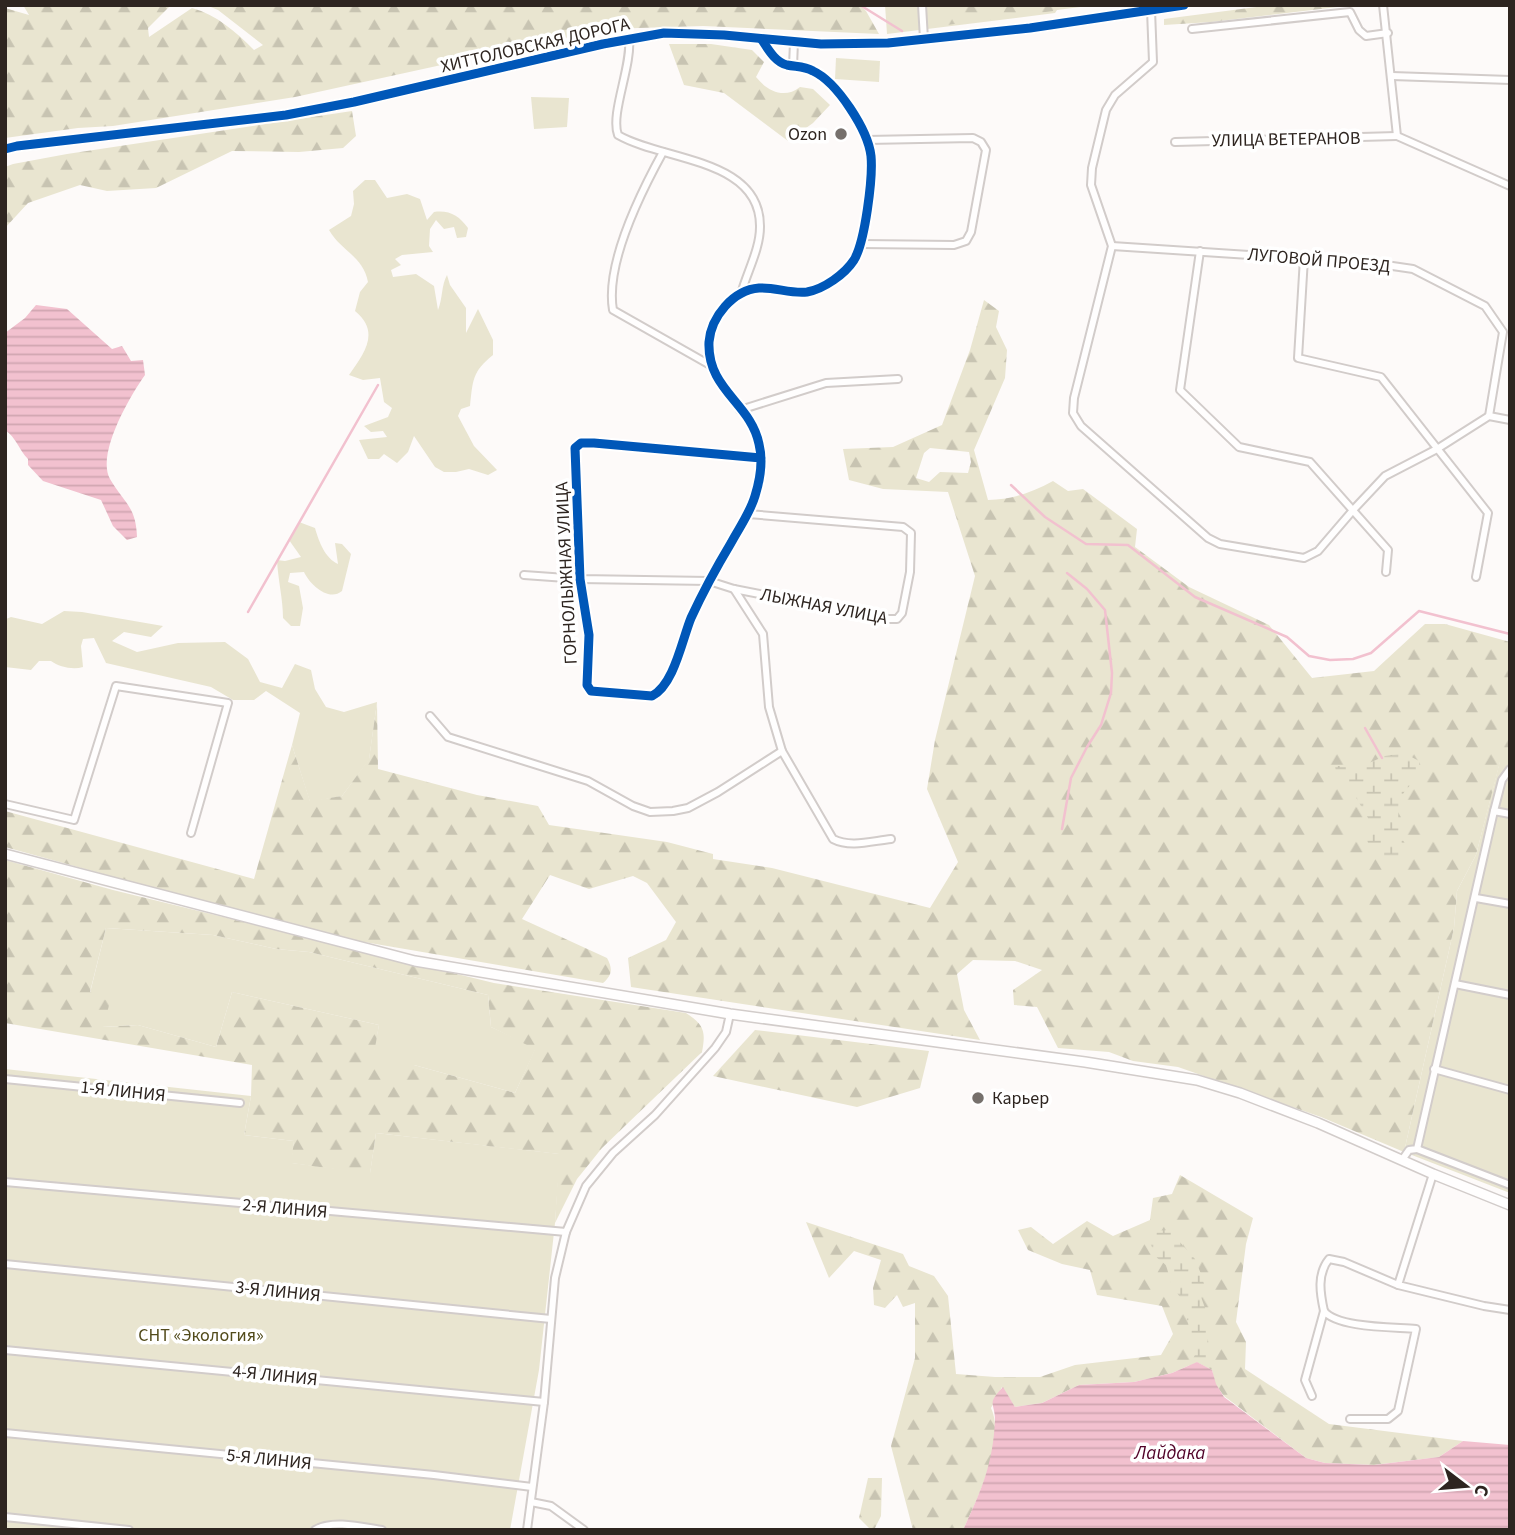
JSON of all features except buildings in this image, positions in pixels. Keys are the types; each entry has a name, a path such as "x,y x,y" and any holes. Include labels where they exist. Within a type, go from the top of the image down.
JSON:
{"main road":[{"name":"ХИТТОЛОВСКАЯ ДОРОГА","path":"5,149 17,145 286,115 664,33 724,35 821,44 888,43 1030,28 1184,5"},
{"path":"5,853 415,961 730,1014 1086,1062 1197,1080 1240,1093 1318,1123 1510,1205"}],"street":[{"path":"922,5 924,39"},
{"path":"1383,5 1397,136"},
{"path":"1151,10 1153,62 1115,95 1110,103 1092,168 1091,185 1112,246 1074,398 1073,413 1081,426 1208,538 1220,544 1304,558 1318,551 1385,476 1437,449 1489,416 1510,420"},
{"path":"1192,29 1350,12 1359,30 1366,36 1388,33"},
{"path":"629,40 630,48 616,131 624,138 738,179 752,194 759,210 761,229 741,294"},
{"path":"709,581 748,514 755,497 761,458 754,428 719,383 710,365 709,340 714,322 726,304 741,294 759,288 808,292 838,277 854,261 861,244 869,187 871,157 867,140 841,96 813,71 785,65 774,57 762,40"},
{"path":"793,66 794,42"},
{"path":"1392,76 1510,80"},
{"name":"УЛИЦА ВЕТЕРАНОВ","path":"1175,142 1397,136 1510,186"},
{"path":"861,244 954,245 966,241 971,232 986,150 981,142 973,138 867,140"},
{"path":"663,152 640,194 626,229 610,297 613,310 710,365"},
{"name":"ЛУГОВОЙ ПРОЕЗД","path":"1112,246 1372,263 1413,269 1485,306 1503,332 1489,416"},
{"path":"1200,251 1180,390 1238,447 1310,461 1388,550 1386,572"},
{"path":"1304,258 1298,358 1381,377 1488,513 1476,577"},
{"path":"740,410 826,383 898,379"},
{"name":"ГОРНОЛЫЖНАЯ УЛИЦА","path":"524,575 580,579 709,581 691,619 666,687 652,696 598,693 591,691 587,685 589,635 580,579 575,448 581,443 761,458"},
{"name":"ЛЫЖНАЯ УЛИЦА","path":"709,581 734,589 888,620 897,619 902,613 910,572 911,533 903,527 748,514"},
{"path":"734,589 764,634 769,707 782,751 832,839 842,844 891,839"},
{"path":"5,804 74,820 116,686 228,703 191,833"},
{"path":"430,716 448,737 588,781 633,806 650,812 688,808 782,751"},
{"path":"1417,1149 1494,811 1502,780 1510,769"},
{"path":"1494,811 1510,814"},
{"path":"1476,898 1510,904"},
{"path":"1455,984 1510,995"},
{"path":"527,1530 544,1402 555,1278 566,1232 586,1186 613,1153 655,1115 715,1048 726,1032 730,1014"},
{"path":"1434,1069 1510,1090"},
{"name":"1-Я ЛИНИЯ","path":"5,1079 240,1103"},
{"path":"1402,1160 1409,1150 1417,1149 1510,1185"},
{"path":"1398,1285 1433,1174"},
{"name":"2-Я ЛИНИЯ","path":"5,1182 566,1232"},
{"path":"1312,1396 1305,1380 1324,1311 1320,1292 1323,1267 1329,1259 1343,1262 1398,1285 1510,1310"},
{"name":"3-Я ЛИНИЯ","path":"5,1264 551,1318"},
{"path":"1324,1311 1348,1323 1416,1329 1398,1411 1388,1419 1350,1419"},
{"name":"4-Я ЛИНИЯ","path":"5,1350 544,1402"},
{"name":"5-Я ЛИНИЯ","path":"5,1433 434,1475 532,1488"},
{"path":"531,1502 551,1506 584,1530"},
{"path":"5,1517 129,1530"},
{"path":"315,1530 321,1526 348,1525 382,1530"}],"green space":[{"path":"23,5 171,5 148,28 149,37 192,8 226,25 254,50 263,45 218,10 206,5 860,5 879,34 703,26 606,29 295,97 113,126 5,138 5,8 29,15"},
{"path":"885,5 1096,5 1057,10 1055,13 887,34"},
{"path":"946,5 1056,5 1053,11 947,25"},
{"path":"1272,5 1354,5 1164,25 1164,19"},
{"path":"669,44 711,44 752,50 764,62 756,77 766,87 783,93 800,87 813,89 830,105 813,123 788,141 724,93 684,85"},
{"path":"836,58 880,61 879,82 835,79"},
{"path":"531,97 569,98 567,127 534,129"},
{"path":"352,111 356,136 343,148 299,152 232,151 156,188 107,191 80,185 28,203 5,228 5,167 13,164"},
{"path":"365,180 375,180 387,198 407,194 420,199 427,220 434,212 445,212 458,217 468,228 466,237 457,238 454,227 444,229 436,220 430,229 429,246 433,252 402,255 395,259 401,265 391,270 393,277 416,274 434,286 438,310 447,275 450,285 466,308 466,333 478,309 493,340 493,355 481,366 475,377 470,406 461,409 458,416 474,446 497,470 488,475 469,469 444,472 435,467 414,436 408,452 397,463 384,454 379,459 368,459 359,440 387,437 383,431 371,432 364,426 388,417 392,408 384,402 380,378 363,380 349,375 367,343 367,327 355,311 360,292 368,282 357,260 329,230 351,216 353,191"},
{"path":"984,300 999,311 996,327 1007,350 1005,378 974,450 988,500 1022,495 1053,481 1068,491 1083,489 1137,529 1135,547 1189,587 1269,625 1312,678 1374,671 1425,624 1445,624 1510,642 1510,762 1500,762 1476,855 1457,891 1454,928 1404,1152 1321,1117 1178,1067 1133,1061 1109,1052 1058,1048 1037,1007 1014,1005 1013,990 1042,970 1015,961 973,960 957,974 964,1010 980,1040 631,987 628,958 666,940 676,922 647,883 633,876 589,889 550,875 522,919 607,958 611,972 603,983 329,936 5,847 5,811 254,879 292,745 310,801 342,796 369,759 377,702 378,769 477,795 538,806 549,825 667,842 713,854 713,859 772,868 930,908 958,862 927,789 935,740 975,576 948,492 883,489 849,480 843,449 893,447 942,425 970,350","holes":["930,448 969,452 971,462 968,473 940,472 929,482 916,478 924,453"]},
{"path":"299,522 315,528 323,549 333,561 338,564 335,543 342,544 351,554 342,591 337,594 320,590 304,572 290,573 288,582 299,586 303,608 300,626 291,626 283,618 277,560 301,557 289,540"},
{"path":"64,611 163,626 151,637 124,632 112,641 137,652 178,643 225,642 248,659 260,682 282,688 295,664 311,670 315,689 326,707 344,712 377,702 369,760 342,796 310,802 292,745 300,713 266,691 254,700 233,700 211,687 106,663 94,638 83,639 83,667 71,668 51,661 39,661 31,670 5,667 6,619 11,617 42,624"},
{"path":"1404,753 1419,761 1419,776 1402,795 1398,810 1400,833 1411,849 1405,860 1383,861 1371,853 1366,836 1368,818 1354,794 1337,777 1335,766 1362,766 1385,756"},
{"path":"1500,761 1510,762 1510,1193 1404,1152 1454,928 1457,891 1476,855"},
{"path":"5,860 113,890 494,983 686,1013 700,1025 704,1039 702,1052 602,1148 577,1179 555,1223 559,1154 376,1133 370,1174 291,1163 294,1141 244,1135 251,1096 252,1065 5,1023","holes":["106,928 213,935 276,949 309,952 488,995 491,1027 535,1049 515,1093 414,1065 372,1065 379,1025 232,992 216,1047 138,1025 103,1027 110,1002 90,992"]},
{"path":"106,928 213,935 276,949 309,952 488,995 491,1027 536,1048 515,1093 414,1065 371,1065 379,1025 232,992 216,1047 138,1025 102,1027 90,993"},
{"path":"755,1030 929,1051 920,1088 857,1107 713,1076"},
{"name":"СНТ «Экология»","path":"5,1069 251,1096 244,1135 294,1141 292,1163 370,1173 376,1133 560,1154 539,1370 510,1530 365,1530 346,1527 339,1530 5,1530"},
{"path":"1180,1175 1253,1218 1246,1244 1236,1322 1246,1342 1245,1369 1329,1424 1463,1441 1439,1457 1374,1465 1325,1463 1306,1458 1224,1396 1215,1384 1212,1370 1197,1362 1172,1373 1134,1382 1079,1385 1042,1403 1015,1407 1002,1387 991,1408 995,1421 995,1436 988,1470 963,1530 913,1530 891,1446 915,1358 915,1303 903,1307 897,1295 885,1308 874,1305 873,1288 881,1260 854,1251 829,1278 806,1222 903,1254 909,1266 934,1276 948,1296 956,1374 1040,1377 1075,1365 1161,1355 1173,1334 1162,1306 1097,1295 1090,1270 1062,1264 1028,1250 1018,1230 1031,1227 1053,1244 1087,1221 1113,1236 1150,1220 1153,1198 1172,1194"},
{"path":"1169,1230 1195,1259 1201,1274 1204,1284 1201,1297 1208,1316 1207,1351 1212,1370 1197,1362 1189,1366 1196,1353 1182,1300 1172,1286 1166,1265 1156,1257 1149,1240 1154,1231"},
{"path":"868,1478 882,1478 881,1516 874,1530 859,1518"}],"water":[{"path":"36,305 67,309 112,349 122,346 131,361 143,360 145,375 117,426 107,455 110,479 132,511 137,537 127,540 113,526 101,500 43,481 28,465 28,459 5,430 5,333 25,318"},
{"name":"Лайдака","path":"1197,1362 1212,1370 1224,1397 1306,1458 1325,1463 1374,1465 1439,1457 1463,1441 1510,1445 1510,1530 963,1530 989,1464 994,1436 993,1401 1003,1387 1015,1407 1042,1403 1079,1385 1134,1382 1172,1373"}],"waterway":[{"path":"860,5 902,31"},
{"path":"248,612 378,385"},
{"path":"1011,485 1045,517 1086,544 1128,545 1195,597 1287,637 1309,656 1330,660 1353,659 1371,653 1419,611 1510,634"},
{"path":"1062,829 1071,778 1101,725 1111,693 1112,673 1105,610 1087,589 1067,573"},
{"path":"1365,728 1382,758"}],"cycle path":[{"path":"5,149 286,115 354,102 603,44 664,33 724,35 821,44 888,43 1030,28 1184,5"},
{"path":"761,458 594,443 581,443 575,448 580,579 589,635 587,685 591,691 652,696 660,690 672,672 700,599 755,496 760,477 761,463 761,457 759,444 748,418 722,385 710,358 709,342 719,314 732,299 749,290 765,288 807,292 827,284 854,260 862,239 869,194 871,156 858,121 832,85 810,69 779,61 762,40"}],"place":[{"name":"Ozon","path":"841,134"},
{"name":"Карьер","path":"978,1098"}]}
